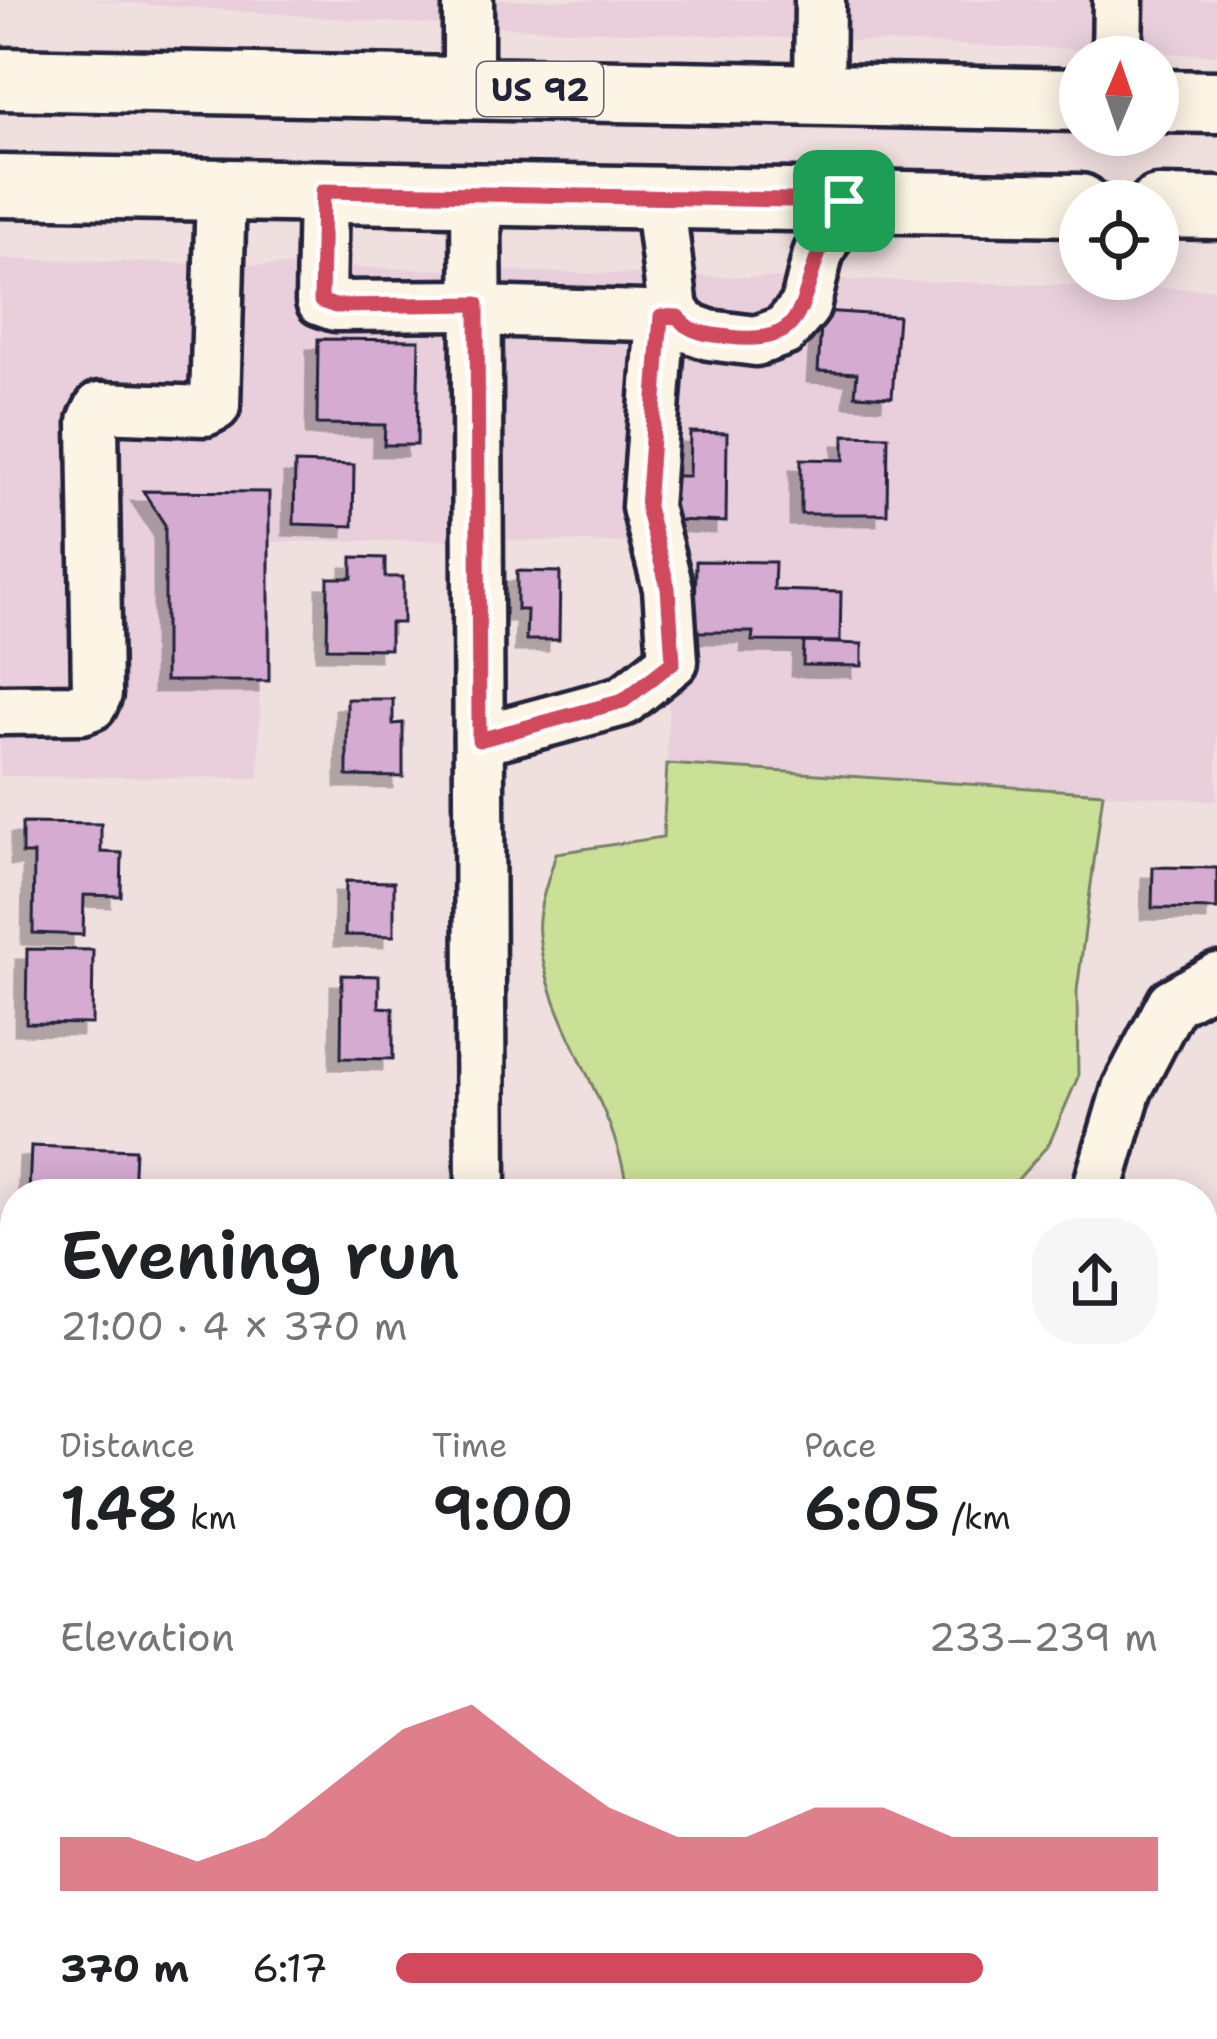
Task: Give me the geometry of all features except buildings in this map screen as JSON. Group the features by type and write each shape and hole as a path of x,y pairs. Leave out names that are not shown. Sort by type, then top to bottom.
{"main road":[{"name":"US 92","path":"0,79 1059,100"},
{"path":"1179,101 1217,102"},
{"path":"0,186 1059,206"},
{"path":"1179,207 1217,208"}],"street":[{"path":"468,0 468,88"},
{"path":"818,95 820,0"},
{"path":"1117,36 1118,0"},
{"path":"0,710 82,709 92,705 97,694 93,421 100,407 206,411 215,406 221,190"},
{"path":"323,191 321,301 335,306 669,317 709,335 756,340 784,331 805,307 818,254 844,201"},
{"path":"476,194 481,1179"},
{"path":"479,740 623,701 673,662 668,588 647,507 673,309 659,197"},
{"path":"1100,1179 1127,1089 1172,1003 1217,978"}],"shaded area":[{"path":"89,0 1217,0 1217,55 1179,54 1179,36 1059,36 1059,49 401,23"},
{"path":"0,259 458,270 460,540 261,542 259,778 0,776"},
{"path":"496,271 1059,285 1059,300 1179,300 1179,288 1217,289 1217,801 667,764 672,544 497,540"}],"green space":[{"path":"667,764 1103,793 1077,991 1078,1077 1049,1144 1018,1179 625,1179 611,1128 545,968 539,934 541,904 556,853 663,837"}],"route":[{"path":"323,191 844,201 818,254 805,307 784,331 756,340 709,335 684,326 678,317 661,316 647,507 668,588 673,662 623,701 479,740 477,304 335,306 321,301 323,191"}]}
